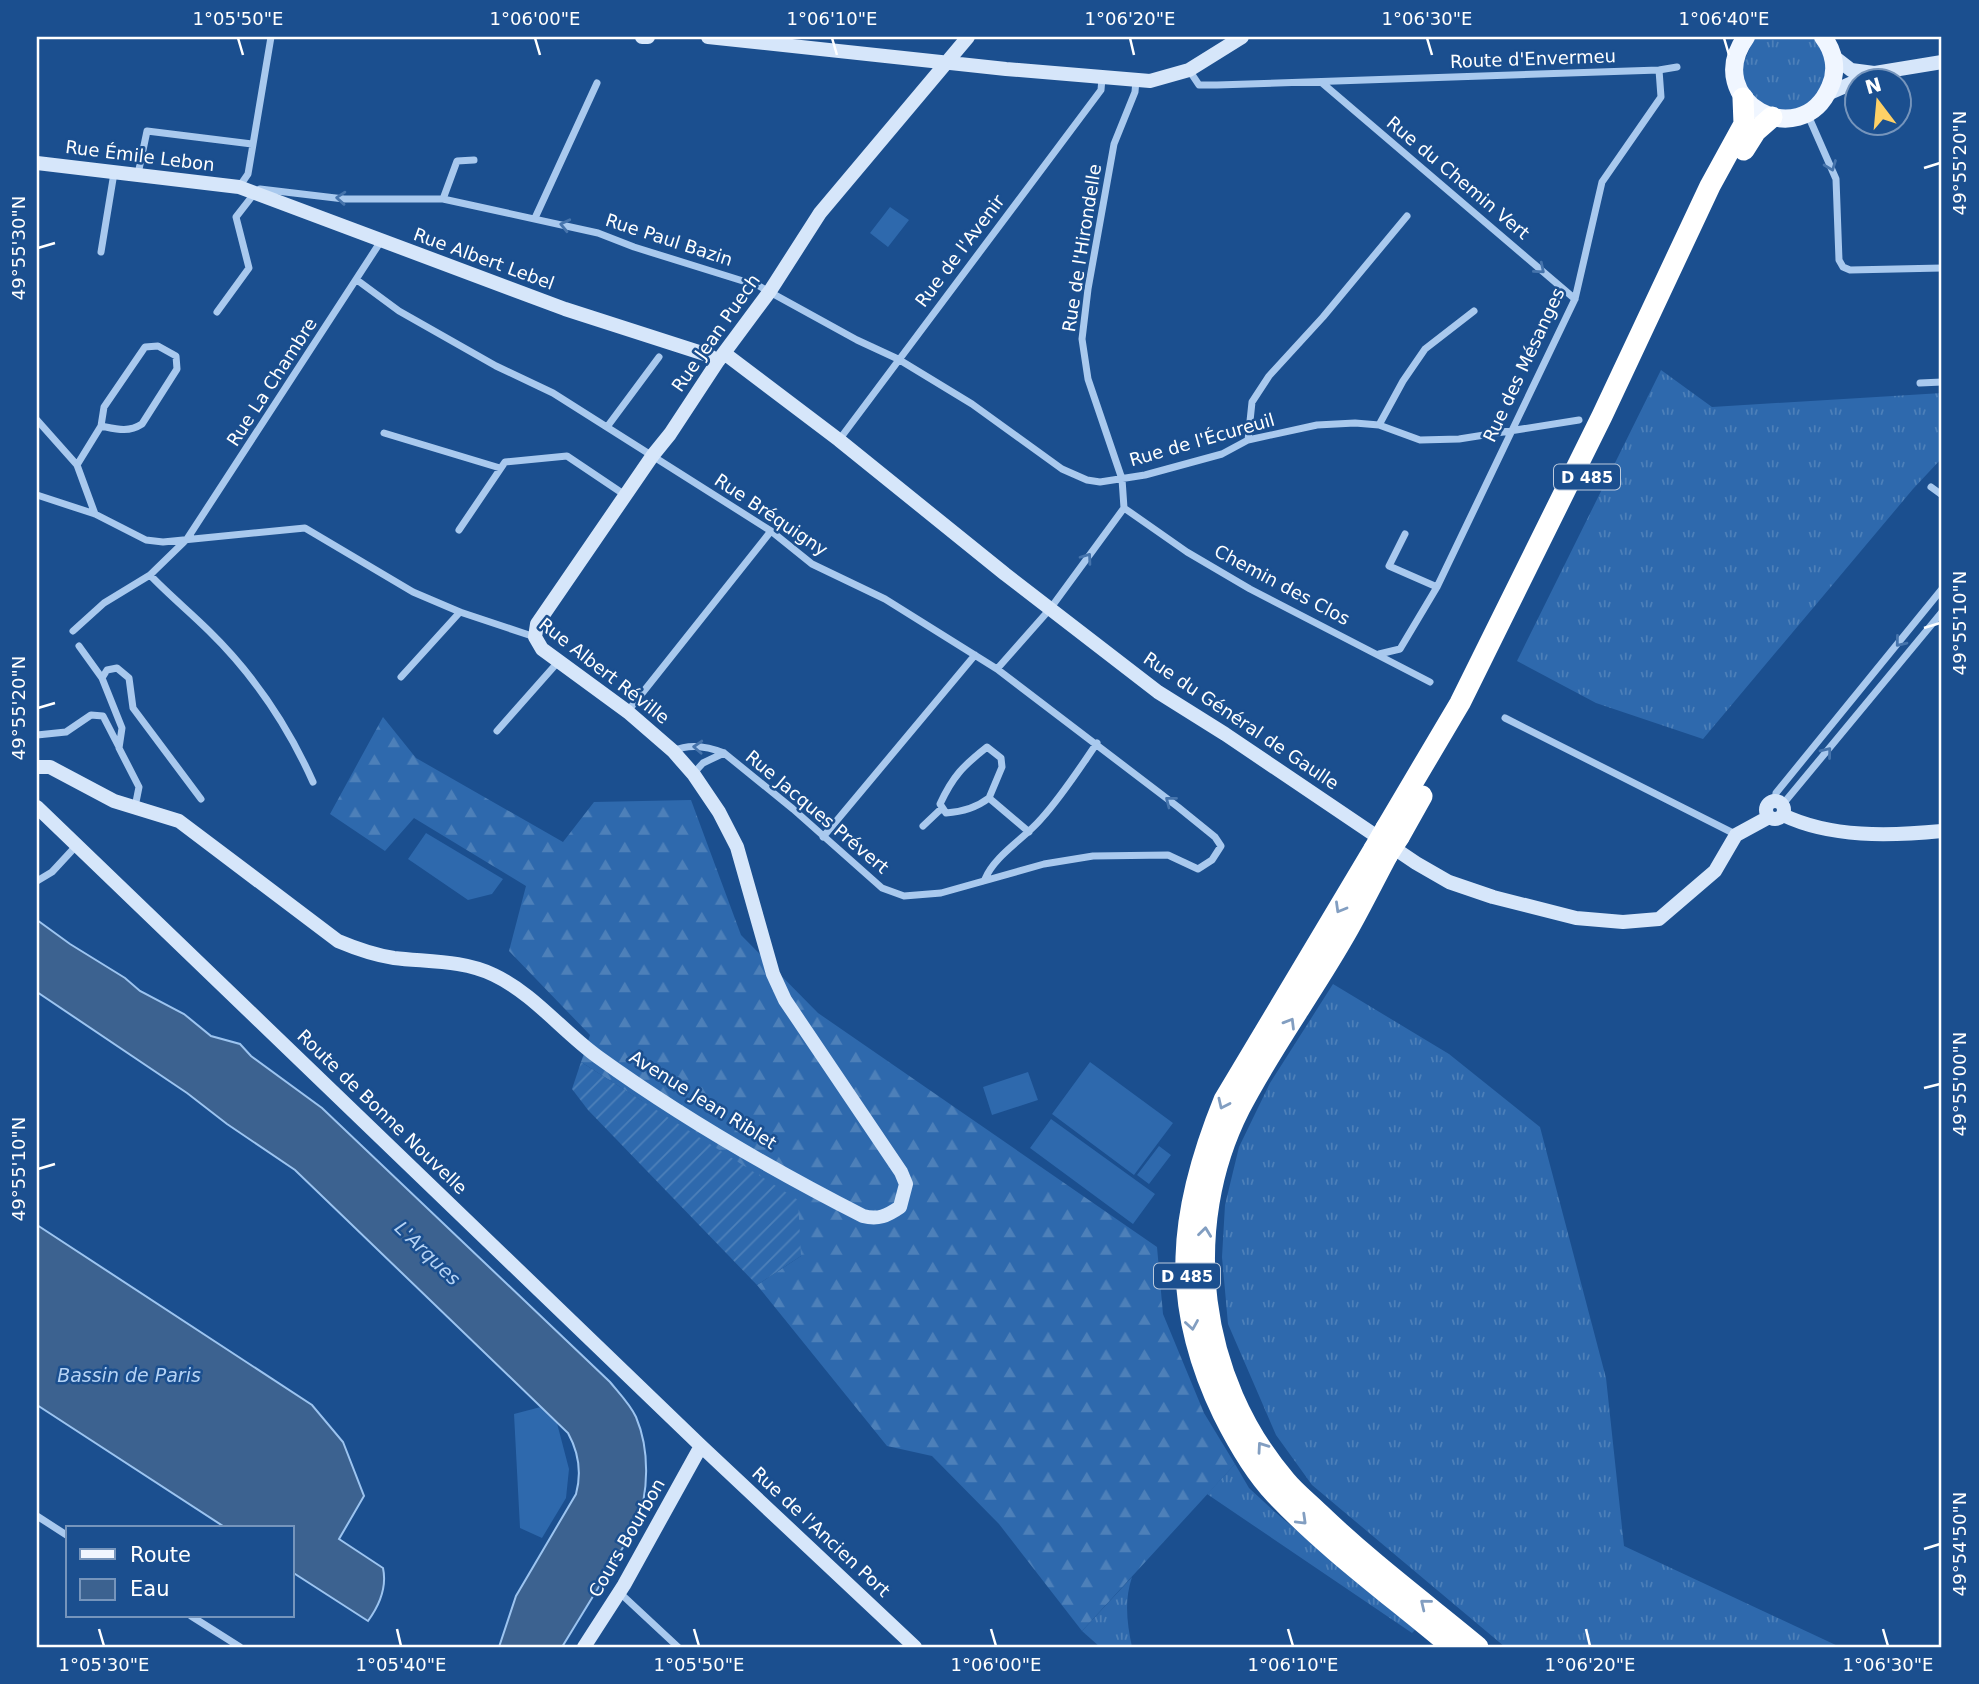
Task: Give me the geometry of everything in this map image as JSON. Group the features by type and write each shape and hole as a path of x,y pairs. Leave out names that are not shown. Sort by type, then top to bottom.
{"highway":[{"name":"D 485","path":"1393,833 1602,416 1710,186 1741,131 1746,113 1743,98"},
{"name":"D 485","path":"1452,1647 1338,1555 1273,1492 1233,1435 1211,1388 1194,1335 1187,1286 1186,1237 1193,1192 1206,1145 1224,1100 1472,708 1545,564 1730,173 1756,131 1772,117"},
{"name":"D 485","path":"1380,853 1342,940 1240,1109 1223,1149 1210,1195 1203,1240 1204,1285 1211,1331 1226,1382 1247,1426 1285,1480 1350,1543 1478,1647"}],"main road":[{"path":"1739,40 1734,62 1735,77 1743,98 1761,113 1784,119 1807,113 1827,94 1834,69 1833,56 1823,37"}],"street":[{"path":"239,187 248,174 271,37"},
{"path":"642,37 648,37"},
{"path":"708,37 1136,80 1164,78 1189,69 1242,37"},
{"name":"Rue Jean Puech","path":"535,637 537,624 721,357 770,291 820,213 968,37"},
{"path":"1833,56 1847,66"},
{"path":"1912,67 1942,62"},
{"name":"Route d'Envermeu","path":"1189,69 1199,85 1659,71 1677,67"},
{"name":"Rue des Mésanges","path":"1379,654 1400,649 1437,587 1575,299 1602,182 1661,97 1659,71"},
{"name":"Rue de l'Avenir","path":"839,440 1101,90 1102,78"},
{"name":"Rue de l'Hirondelle","path":"1124,508 1122,479 1091,390 1082,338 1114,144 1135,92 1136,80"},
{"name":"Rue du Chemin Vert","path":"1321,82 1575,299"},
{"path":"535,218 597,83"},
{"path":"1827,94 1842,87"},
{"path":"1807,113 1833,170 1839,260 1843,267 1850,270 1942,268"},
{"path":"138,175 146,131 252,144"},
{"path":"443,199 457,161 474,160"},
{"name":"Rue Émile Lebon","path":"37,163 239,187"},
{"path":"101,252 114,173"},
{"name":"Rue Paul Bazin","path":"239,187 344,199 443,199 598,233 770,291 857,340 898,359 972,404 1062,469 1087,480 1100,482 1122,479"},
{"name":"Rue Albert Lebel","path":"239,187 565,309 721,357"},
{"path":"217,312 249,268 236,217 254,194"},
{"path":"1248,440 1252,402 1269,376 1323,317 1407,216"},
{"name":"Rue La Chambre","path":"73,631 104,603 150,575 187,539 381,241"},
{"name":"Rue Bréquigny","path":"357,280 399,311 496,366 553,393 653,455 771,531 812,564 885,599 997,669 1097,743 1215,837 1221,846"},
{"path":"1379,425 1403,381 1425,349 1474,311"},
{"path":"77,465 100,426 104,407 145,347 158,346 176,356 177,369 142,424 123,430 100,426"},
{"path":"607,427 659,356"},
{"name":"Rue du Général de Gaulle","path":"721,357 839,440 1158,692 1226,734 1416,863 1449,882 1493,897 1576,918 1623,922 1659,919 1715,871 1736,835"},
{"path":"1920,383 1942,382"},
{"path":"37,420 77,465 95,514"},
{"name":"Rue de l'Écureuil","path":"1122,479 1222,454 1248,440 1317,425 1379,425 1420,440 1459,439 1579,420"},
{"path":"384,433 500,468"},
{"path":"459,530 505,462 567,456 626,495"},
{"path":"1931,487 1942,495"},
{"name":"Rue Albert Réville","path":"37,495 95,514 146,540 163,542 305,528 413,592 460,612 535,637 541,649 628,712 673,751"},
{"path":"997,669 1050,609 1124,508"},
{"name":"Chemin des Clos","path":"1124,508 1186,552 1250,589 1430,682"},
{"path":"628,712 771,531"},
{"path":"1405,534 1389,566 1437,587"},
{"path":"150,575 209,631 235,660 297,745 313,782"},
{"path":"1777,809 1776,793 1942,589"},
{"path":"401,677 460,612"},
{"path":"1505,718 1736,835 1777,809 1942,612"},
{"path":"79,646 102,678 122,728 119,748"},
{"path":"823,837 975,655"},
{"path":"497,731 558,662"},
{"path":"102,678 107,670 117,668 129,678 133,708 201,799"},
{"path":"37,736 66,732 91,715 103,716 139,787 135,807"},
{"path":"985,879 990,868 1029,832 1069,785 1097,743"},
{"name":"Rue Jacques Prévert","path":"673,751 684,746 710,747 723,753 793,809 882,888 904,895 940,893 1044,864 1093,856 1168,855 1198,869 1212,860 1221,846"},
{"path":"987,747 1001,758 1002,766 989,798 960,812 946,813 940,804 961,768 987,747"},
{"name":"Avenue Jean Riblet","path":"37,767 50,767 114,801 179,821 338,941 375,955 459,964 484,971 510,983 597,1056 736,1147 863,1216 874,1219 888,1215 900,1207 904,1195 905,1184 901,1172 785,1000 773,974 737,847 719,812 693,774 673,751"},
{"path":"693,774 703,763 723,753"},
{"path":"989,798 1029,832"},
{"name":"Route de Bonne Nouvelle","path":"37,807 701,1446"},
{"path":"923,826 942,808"},
{"path":"1777,809 1805,825 1829,830 1897,834 1942,831"},
{"path":"37,881 52,872 77,845"},
{"name":"Cours Bourbon","path":"584,1647 620,1593 701,1446"},
{"name":"Rue de l'Ancien Port","path":"701,1446 915,1647"},
{"path":"37,1516 66,1535"},
{"path":"620,1593 678,1647"},
{"path":"194,1618 240,1647"}],"green space":[{"path":"1755,37 1813,37 1825,53 1827,77 1816,98 1796,110 1772,110 1747,91 1741,68"},
{"path":"890,207 909,220 888,247 870,233"},
{"path":"1661,370 1712,407 1942,393 1942,458 1703,739 1596,703 1517,661"},
{"path":"383,717 416,758 563,842 594,802 691,800 741,935 818,1013 1157,1247 1163,1314 1204,1413 1235,1464 1082,1631 999,1524 932,1456 887,1446 757,1285 801,1256 642,1101 581,1062 590,1035 509,951 526,886 414,818 385,851 330,814"},
{"path":"426,833 503,879 492,894 468,900 408,859"},
{"path":"1333,984 1449,1054 1540,1127 1606,1378 1624,1546 1840,1647 1505,1647 1312,1485 1276,1435 1228,1324 1222,1257 1225,1205 1239,1147 1270,1083"},
{"path":"581,1062 798,1200 801,1256 757,1285 588,1110 572,1089"},
{"path":"1090,1062 1173,1123 1134,1175 1052,1114"},
{"path":"1028,1072 1038,1100 992,1115 983,1087"},
{"path":"1051,1119 1155,1194 1133,1224 1030,1148"},
{"path":"1159,1146 1171,1155 1149,1184 1137,1175"},
{"path":"552,1404 569,1469 566,1498 542,1538 520,1528 514,1414"},
{"path":"1235,1464 1249,1488 1275,1512 1415,1630 1412,1633 1207,1494"},
{"path":"1132,1577 1127,1612 1132,1647 1100,1647 1082,1631"}],"water":[{"name":"L'Arques","path":"37,920 125,978 140,991 184,1014 211,1036 240,1044 251,1056 322,1108 610,1382 628,1403 641,1430 646,1457 640,1513 636,1526 562,1647 499,1647 516,1596 576,1494 578,1463 568,1433 295,1170 37,992"},
{"name":"Bassin de Paris","path":"37,1225 312,1405 343,1442 364,1496 339,1539 383,1568 384,1582 376,1609 368,1621 294,1573 294,1526 223,1526 37,1405"}]}
